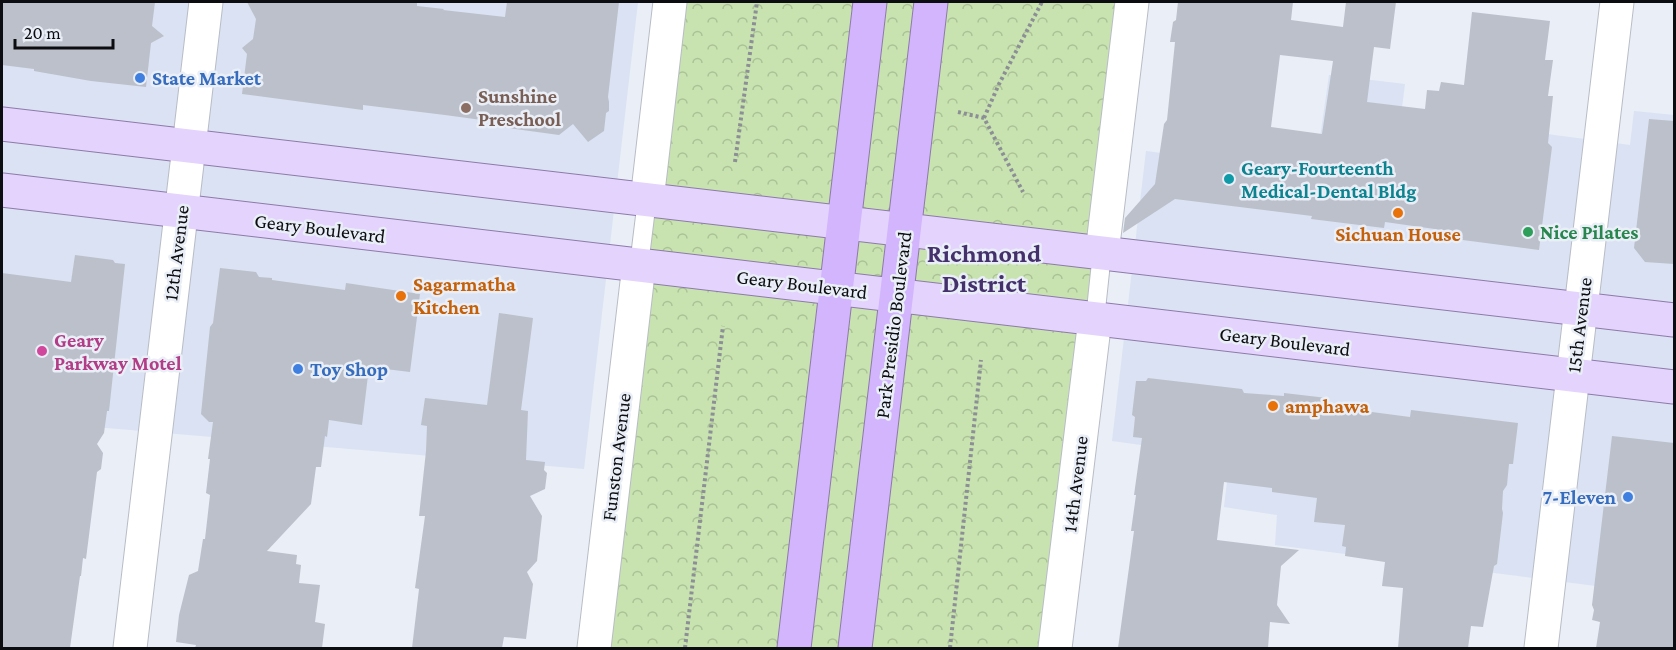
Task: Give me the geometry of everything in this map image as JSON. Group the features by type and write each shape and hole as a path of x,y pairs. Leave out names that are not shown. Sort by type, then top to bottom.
{"highway":[{"path":"794,648 870,2"},
{"name":"Park Presidio Boulevard","path":"855,648 931,2"}],"main road":[{"path":"2,124 1674,320"},
{"name":"Geary Boulevard","path":"2,190 1674,387"}],"street":[{"name":"12th Avenue","path":"130,648 206,2"},
{"path":"647,200 670,2"},
{"path":"1102,253 1132,2"},
{"name":"15th Avenue","path":"1541,648 1617,2"},
{"name":"Funston Avenue","path":"594,648 639,265"},
{"name":"14th Avenue","path":"1055,648 1095,319"}],"lane":[{"path":"639,265 647,200"},
{"path":"1095,319 1102,253"}],"path":[{"path":"735,162 757,2"},
{"path":"984,118 1042,2"},
{"path":"958,112 984,118 1023,192"},
{"path":"685,648 723,326"},
{"path":"950,648 981,360"}],"shaded area":[{"path":"2,2 638,2 584,469 2,419"},
{"path":"1329,75 1405,84 1401,115 1630,145 1634,111 1674,115 1674,596 1275,545 1277,515 1224,507 1230,457 1112,441 1146,151 1315,173"}],"green space":[{"path":"671,2 1132,2 1056,648 594,648"}],"building":[{"path":"2,2 155,2 152,26 164,36 151,43 146,87 91,81 2,65"},
{"path":"247,2 417,2 417,6 505,17 507,2 619,2 608,97 609,111 606,113 604,131 588,142 573,124 559,135 493,126 489,121 445,115 363,105 363,110 242,94 247,54 242,48 253,39 256,19"},
{"path":"1178,2 1293,2 1291,20 1343,27 1346,2 1396,2 1390,49 1374,47 1367,102 1425,109 1427,90 1439,91 1441,82 1464,85 1472,12 1550,21 1545,60 1553,60 1548,96 1553,96 1548,143 1552,147 1539,250 1455,239 1456,232 1385,222 1384,228 1311,219 1312,216 1175,199 1123,233 1125,218 1155,184 1164,124 1167,120 1175,42 1170,42 1173,22 1176,20","holes":["1280,55 1333,61 1322,134 1271,127"]},
{"path":"1649,119 1674,121 1674,264 1645,262 1634,248"},
{"path":"75,255 113,260 115,263 125,264 109,411 107,411 104,433 97,444 103,453 101,469 97,472 86,559 83,558 70,648 2,648 2,273 71,282"},
{"path":"220,268 256,272 259,277 272,278 272,280 345,290 346,283 420,294 410,372 369,367 362,425 329,420 321,467 316,467 311,504 267,551 297,555 296,564 301,565 299,583 320,585 315,622 325,624 322,648 195,648 196,645 176,642 179,615 189,575 198,571 203,539 205,539 210,495 206,493 210,459 208,459 213,422 209,422 201,414 210,327 213,323"},
{"path":"499,313 533,318 521,410 528,411 526,460 545,462 544,470 547,473 545,489 530,496 542,516 537,561 527,572 533,584 526,639 504,637 502,648 412,648 419,589 415,588 425,516 419,516 426,451 427,426 421,425 425,398 487,405"},
{"path":"1148,378 1242,389 1244,393 1284,396 1284,393 1327,398 1326,406 1410,417 1411,410 1518,423 1513,464 1509,464 1507,485 1503,491 1503,513 1497,564 1494,566 1483,627 1471,626 1468,648 1398,648 1403,588 1382,586 1385,562 1345,556 1346,547 1342,546 1345,525 1314,522 1317,498 1272,492 1272,488 1224,482 1217,540 1299,550 1281,566 1277,605 1290,624 1270,622 1268,648 1118,648 1134,531 1131,531 1136,495 1134,495 1142,438 1133,437 1135,417 1132,415 1136,381 1146,381"},
{"path":"1612,436 1674,443 1674,648 1596,648 1600,622 1592,620 1594,610 1592,605"}],"place":[{"name":"State Market","path":"140,78"},
{"name":"Sunshine Preschool","path":"466,108"},
{"name":"Geary-Fourteenth Medical-Dental Bldg","path":"1229,179"},
{"name":"Sichuan House","path":"1398,213"},
{"name":"Nice Pilates","path":"1528,232"},
{"name":"Sagarmatha Kitchen","path":"401,296"},
{"name":"Geary Parkway Motel","path":"42,351"},
{"name":"Toy Shop","path":"298,369"},
{"name":"amphawa","path":"1273,406"},
{"name":"7-Eleven","path":"1628,497"}],"district":[{"name":"Richmond District","path":"984,268"}]}
